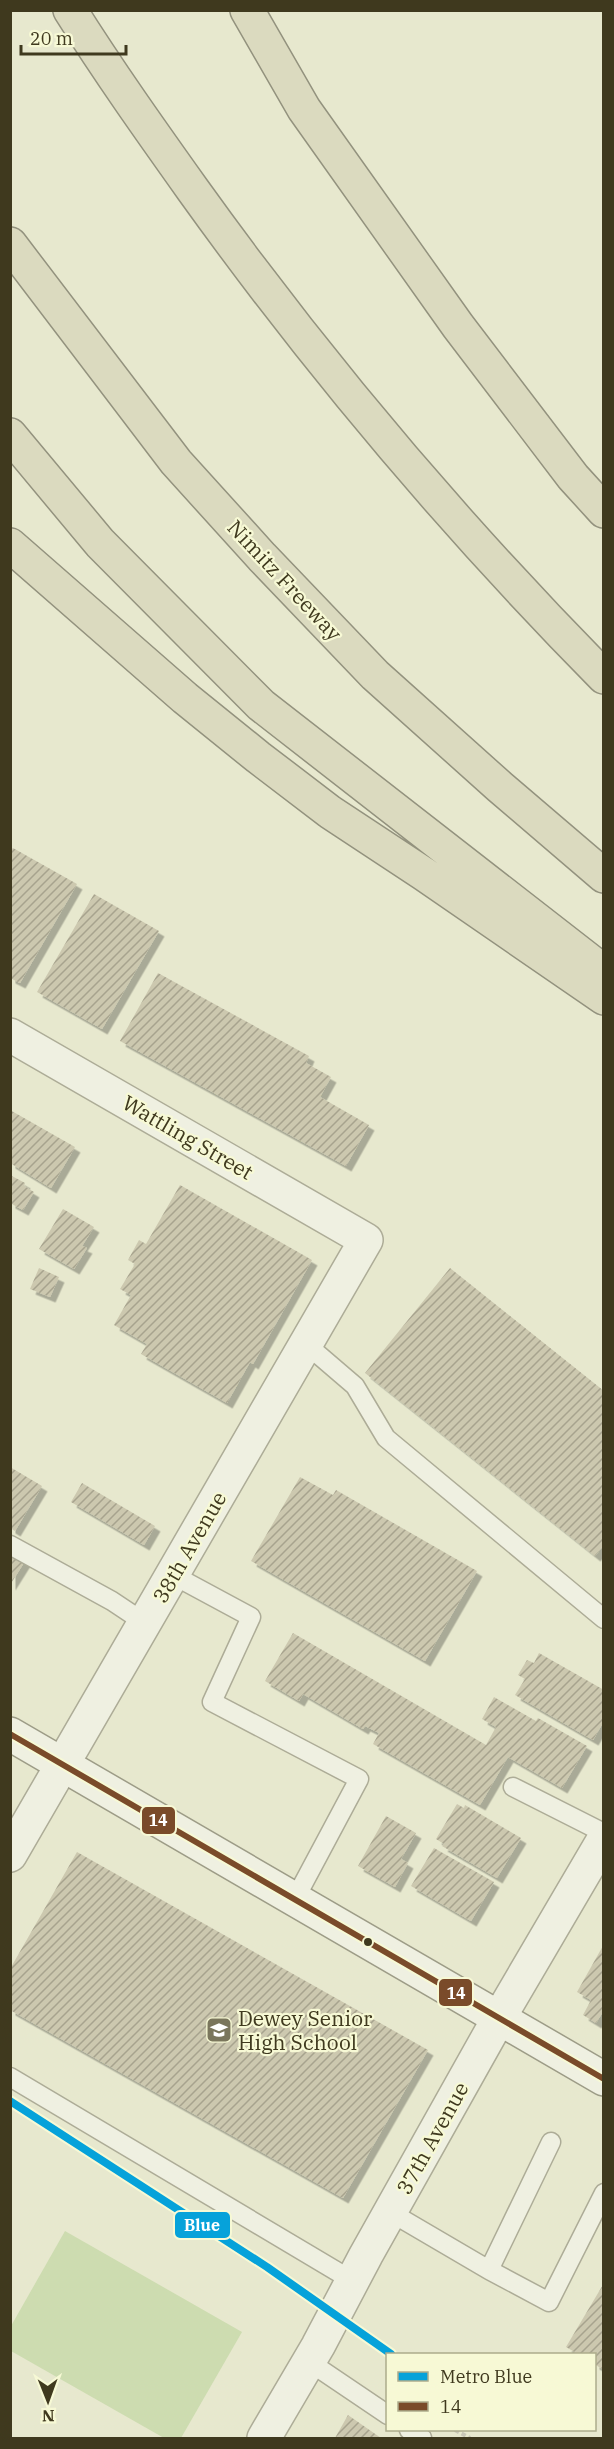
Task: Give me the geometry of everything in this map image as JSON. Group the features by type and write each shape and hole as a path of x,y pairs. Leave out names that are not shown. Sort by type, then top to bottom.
{"highway":[{"path":"70,10 107,70 252,272 441,505 535,608 603,677"},
{"path":"247,10 304,109 451,317 573,477 603,511"},
{"name":"Nimitz Freeway","path":"10,244 176,462 262,557 375,675 603,876"},
{"path":"10,435 100,543 261,705 603,972"},
{"path":"10,545 185,698 258,757 330,812 603,998"}],"street":[{"name":"Wattling Street","path":"10,1035 366,1240"},
{"name":"38th Avenue","path":"10,1855 366,1240"},
{"path":"10,1734 603,2079"},
{"name":"37th Avenue","path":"264,2439 499,2018 603,1839"}],"lane":[{"path":"306,1344 355,1386 386,1438 603,1619"},
{"path":"10,1545 112,1601 145,1623"},
{"path":"173,1575 251,1617 212,1702 359,1779 295,1899"},
{"path":"513,1787 603,1833"},
{"path":"10,2077 353,2282"},
{"path":"489,2270 551,2142"},
{"path":"390,2212 489,2270 549,2301 603,2193"},
{"path":"308,2361 386,2414"}],"path":[{"path":"457,2431 470,2439"}],"green space":[{"path":"65,2231 242,2332 181,2438 164,2438 11,2351 11,2326"}],"building":[{"path":"13,848 77,884 20,983 10,978 10,851"},
{"path":"94,894 159,931 102,1029 37,992"},
{"path":"158,973 309,1056 306,1063 331,1077 320,1097 369,1125 346,1166 120,1041"},
{"path":"10,1110 75,1147 51,1188 10,1163"},
{"path":"10,1175 25,1183 24,1186 34,1192 23,1210 10,1203"},
{"path":"180,1185 312,1260 253,1364 250,1362 227,1403 141,1354 147,1344 114,1325 131,1295 120,1289 135,1264 128,1260 139,1240 146,1244"},
{"path":"63,1209 94,1227 82,1246 87,1248 74,1269 39,1249"},
{"path":"39,1268 59,1277 50,1297 30,1289"},
{"path":"450,1268 604,1391 604,1545 595,1556 365,1373"},
{"path":"10,1467 42,1486 15,1531 10,1528"},
{"path":"300,1477 333,1495 336,1490 477,1571 425,1661 251,1561"},
{"path":"82,1483 155,1526 144,1545 71,1502"},
{"path":"10,1552 25,1561 10,1585"},
{"path":"293,1633 486,1745 496,1727 482,1719 494,1697 536,1721 538,1718 587,1746 562,1788 508,1757 480,1805 373,1744 379,1733 365,1726 363,1729 303,1694 299,1701 265,1681"},
{"path":"539,1653 604,1690 604,1721 593,1740 515,1695 525,1679 518,1675 527,1660 534,1663"},
{"path":"457,1804 464,1808 465,1805 521,1838 497,1878 442,1846 444,1844 436,1839"},
{"path":"386,1816 416,1833 401,1859 408,1863 395,1887 358,1866"},
{"path":"434,1848 494,1882 471,1921 411,1886"},
{"name":"Dewey Senior High School","path":"77,1852 428,2050 343,2198 10,2010 10,1969"},
{"path":"604,1944 604,2010 596,2023 583,2015 591,2000 577,1992"},
{"path":"604,2283 604,2370 596,2365 596,2353 576,2353 566,2347"},
{"path":"348,2415 381,2438 335,2438"}],"metro line":[{"name":"Blue","path":"10,2101 267,2267 390,2353"}],"transit line":[{"name":"14","path":"10,1734 604,2079"}],"place":[{"name":"Dewey Senior High School","path":"219,2030"}]}
